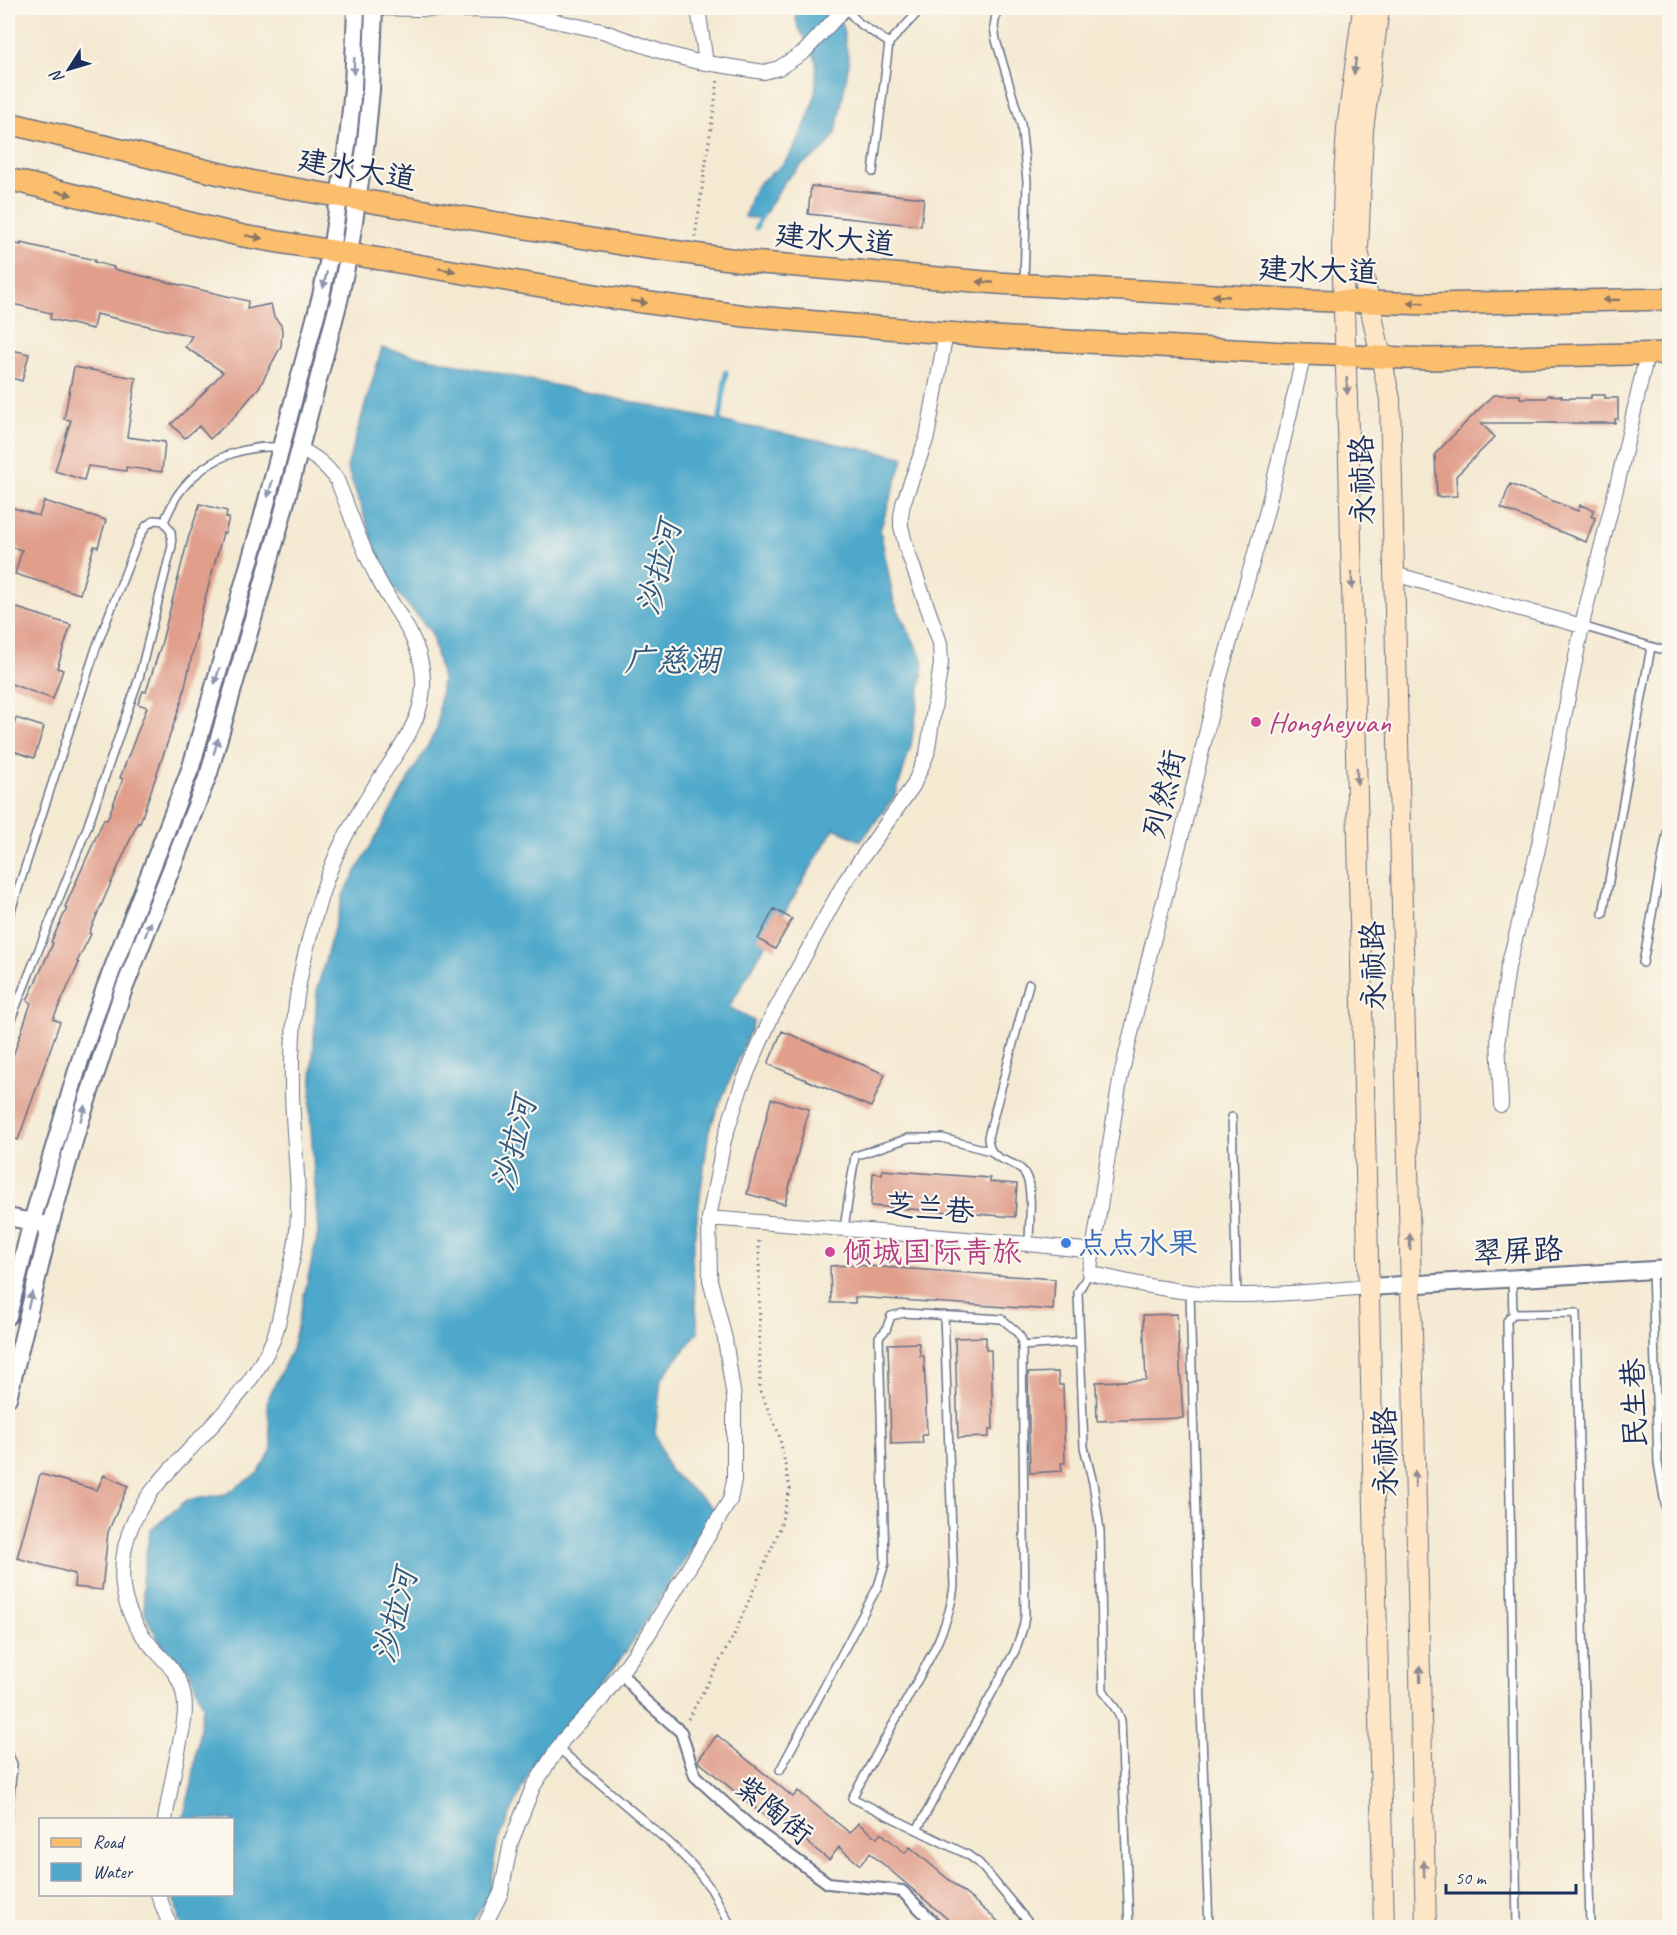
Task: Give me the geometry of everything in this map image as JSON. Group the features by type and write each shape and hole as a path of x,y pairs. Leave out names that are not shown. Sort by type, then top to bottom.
{"main road":[{"name":"永祯路","path":"1363,8 1347,128 1342,250 1384,1928"},
{"name":"永祯路","path":"1378,8 1363,130 1358,250 1390,399 1426,1928"},
{"name":"建水大道","path":"8,123 254,182 621,244 751,262 1023,284 1369,302 1429,304 1670,298"},
{"path":"8,180 243,236 613,298 745,316 1155,347 1346,356 1429,358 1670,353"}],"street":[{"path":"349,198 356,8"},
{"path":"8,1398 50,1226 77,1131 122,994 209,773 339,301 340,252 371,90 374,8 507,11 602,31 668,54 713,65 764,72 779,68 804,52 845,8"},
{"path":"699,8 713,65"},
{"path":"8,1316 32,1222 98,1007 191,767 321,297 340,252"},
{"path":"483,1928 501,1893 511,1842 525,1805 543,1771 558,1748 601,1700 648,1635 729,1500 734,1480 734,1398 724,1339 710,1280 709,1218 724,1140 741,1088 771,1018 844,883 913,786 927,754 941,663 940,643 906,547 901,516 903,504 927,437 946,333"},
{"name":"列然街","path":"1093,1251 1127,1047 1220,680 1266,514 1304,354"},
{"path":"1501,1104 1498,1038 1508,967 1538,849 1582,626 1647,354"},
{"path":"165,1818 184,1723 184,1697 177,1675 145,1638 124,1600 122,1584 124,1551 146,1498 221,1415 260,1365 273,1339 296,1240 297,1191 292,1056 299,988 306,952 326,877 357,816 403,742 418,711 423,692 419,658 414,640 400,612 374,572 337,480 319,458 300,449"},
{"path":"1394,574 1582,626"},
{"path":"8,1217 50,1226"},
{"name":"芝兰巷","path":"709,1218 1093,1251"},
{"path":"1093,1251 1089,1273 1151,1287 1237,1295 1369,1287"},
{"name":"翠屏路","path":"1369,1287 1670,1269"},
{"path":"621,1672 642,1698 681,1731"},
{"name":"紫陶街","path":"681,1731 695,1776 750,1826 828,1883 903,1891 939,1928"},
{"path":"159,1896 171,1928"}],"lane":[{"path":"548,8 555,21"},
{"path":"845,8 859,23 889,43"},
{"path":"873,172 889,43 922,8"},
{"path":"997,8 994,27 996,40 1021,124 1027,181 1023,284"},
{"path":"164,521 179,493 207,465 228,454 250,447 281,447"},
{"path":"8,920 96,648 138,540 146,526 154,520 164,521"},
{"path":"8,1027 87,828 139,678 172,546 171,532 164,521"},
{"path":"1582,626 1670,652"},
{"path":"1604,914 1651,647"},
{"path":"1643,963 1670,817"},
{"path":"1029,984 988,1137 990,1150 998,1159 1018,1166 1026,1176 1029,1187 1029,1244"},
{"path":"1232,1117 1237,1295"},
{"path":"844,1228 855,1156 909,1138 942,1138 990,1150"},
{"name":"民生巷","path":"1652,1270 1658,1463 1670,1533"},
{"path":"1089,1273 1077,1292 1084,1447 1093,1484 1100,1530 1103,1690 1121,1720 1129,1928"},
{"path":"1512,1279 1513,1314 1507,1321 1517,1928"},
{"path":"1190,1292 1209,1928"},
{"path":"780,1770 873,1595 883,1569 886,1551 879,1337 886,1330 891,1316 904,1313 1002,1319 1016,1331 1021,1338 1022,1346 1025,1604 1023,1628 1016,1651 917,1830"},
{"path":"1513,1314 1576,1313 1590,1928"},
{"path":"944,1315 954,1587 952,1602 935,1648 852,1798 968,1855 979,1863 1033,1928"},
{"path":"1022,1346 1080,1342"},
{"path":"558,1748 671,1844 693,1866 711,1889 732,1928"},
{"path":"8,1753 13,1764 8,1816"},
{"path":"1670,1848 1670,1863"}],"path":[{"path":"693,254 713,65"},
{"path":"681,1731 734,1635 779,1531 790,1489 778,1434 759,1391 759,1222"}],"water":[{"path":"795,8 839,8 849,62 836,133 823,151 801,165 784,182 762,219 745,217 754,190 781,166 797,143 815,95 817,71 815,58 799,29"},
{"name":"广慈湖","path":"382,348 720,421 904,457 880,530 894,602 924,662 911,745 896,794 861,841 834,828 729,1007 754,1021 709,1130 692,1257 698,1332 661,1379 655,1433 669,1470 716,1511 629,1647 579,1715 534,1761 497,1844 488,1897 470,1927 182,1927 174,1896 234,1896 234,1818 183,1818 192,1784 203,1706 190,1672 160,1642 145,1615 142,1579 150,1531 187,1500 226,1494 259,1472 272,1449 267,1401 292,1349 318,1233 310,1112 317,989 344,893 437,729 442,679 431,632 387,580 347,467"}],"building":[{"path":"811,186 924,198 921,226 808,214"},
{"path":"8,242 95,260 94,262 114,267 113,269 248,301 247,309 271,304 274,317 281,325 281,346 260,386 235,416 210,439 199,426 185,438 171,424 223,372 185,347 192,336 96,314 93,329 50,319 51,313 8,303"},
{"path":"8,349 29,354 22,381 8,377"},
{"path":"74,367 136,378 127,437 165,442 162,472 126,467 126,471 88,466 84,480 55,471 71,420 64,419"},
{"path":"1493,395 1520,395 1520,398 1547,398 1548,395 1562,396 1562,398 1591,398 1591,395 1605,395 1605,398 1618,398 1618,419 1615,419 1615,423 1481,423 1495,437 1456,476 1457,496 1437,497 1435,454"},
{"path":"1510,484 1578,511 1580,505 1594,510 1591,516 1595,518 1586,542 1501,508"},
{"path":"44,501 106,520 98,547 94,546 80,594 15,574 22,550 8,546 8,506 39,516"},
{"path":"200,504 227,511 226,518 229,518 203,606 182,700 140,823 138,822 53,1019 60,1022 18,1140 8,1136 8,1071 31,1003 27,1001 53,943 51,942 67,908 65,907 104,819 107,820 123,779 120,778 147,707 138,704 143,691 146,692 161,645 188,539"},
{"path":"8,605 71,625 57,668 63,670 53,699 8,683"},
{"path":"16,718 44,727 34,758 8,749"},
{"path":"774,909 792,919 775,949 758,939"},
{"path":"782,1031 885,1074 871,1107 768,1064"},
{"path":"771,1099 809,1109 785,1204 747,1194"},
{"path":"882,1170 990,1178 990,1182 1017,1184 1015,1217 871,1206 873,1173 882,1174"},
{"path":"854,1265 1055,1279 1053,1310 855,1297 855,1303 831,1303 830,1266"},
{"path":"1177,1314 1183,1418 1097,1421 1096,1382 1146,1380 1143,1315"},
{"path":"986,1337 986,1350 991,1350 993,1429 989,1429 989,1437 958,1438 955,1338"},
{"path":"919,1343 920,1356 924,1356 927,1435 922,1435 923,1443 891,1444 888,1344"},
{"path":"1058,1372 1059,1385 1063,1385 1065,1463 1061,1463 1062,1471 1030,1473 1028,1373"},
{"path":"40,1474 97,1490 104,1475 128,1486 108,1532 102,1590 74,1587 75,1574 17,1558"},
{"path":"717,1735 793,1797 798,1791 850,1833 858,1823 877,1838 881,1833 905,1853 910,1847 1006,1928 958,1928 870,1853 860,1865 839,1847 829,1860 776,1817 772,1822 699,1762 698,1760"}],"waterway":[{"name":"沙拉河","path":"756,228 762,213"},
{"name":"沙拉河","path":"719,428 726,372"}],"place":[{"name":"Hongheyuan","path":"1256,722"},
{"name":"点点水果","path":"1066,1243"},
{"name":"倾城国际青旅","path":"830,1252"}]}
